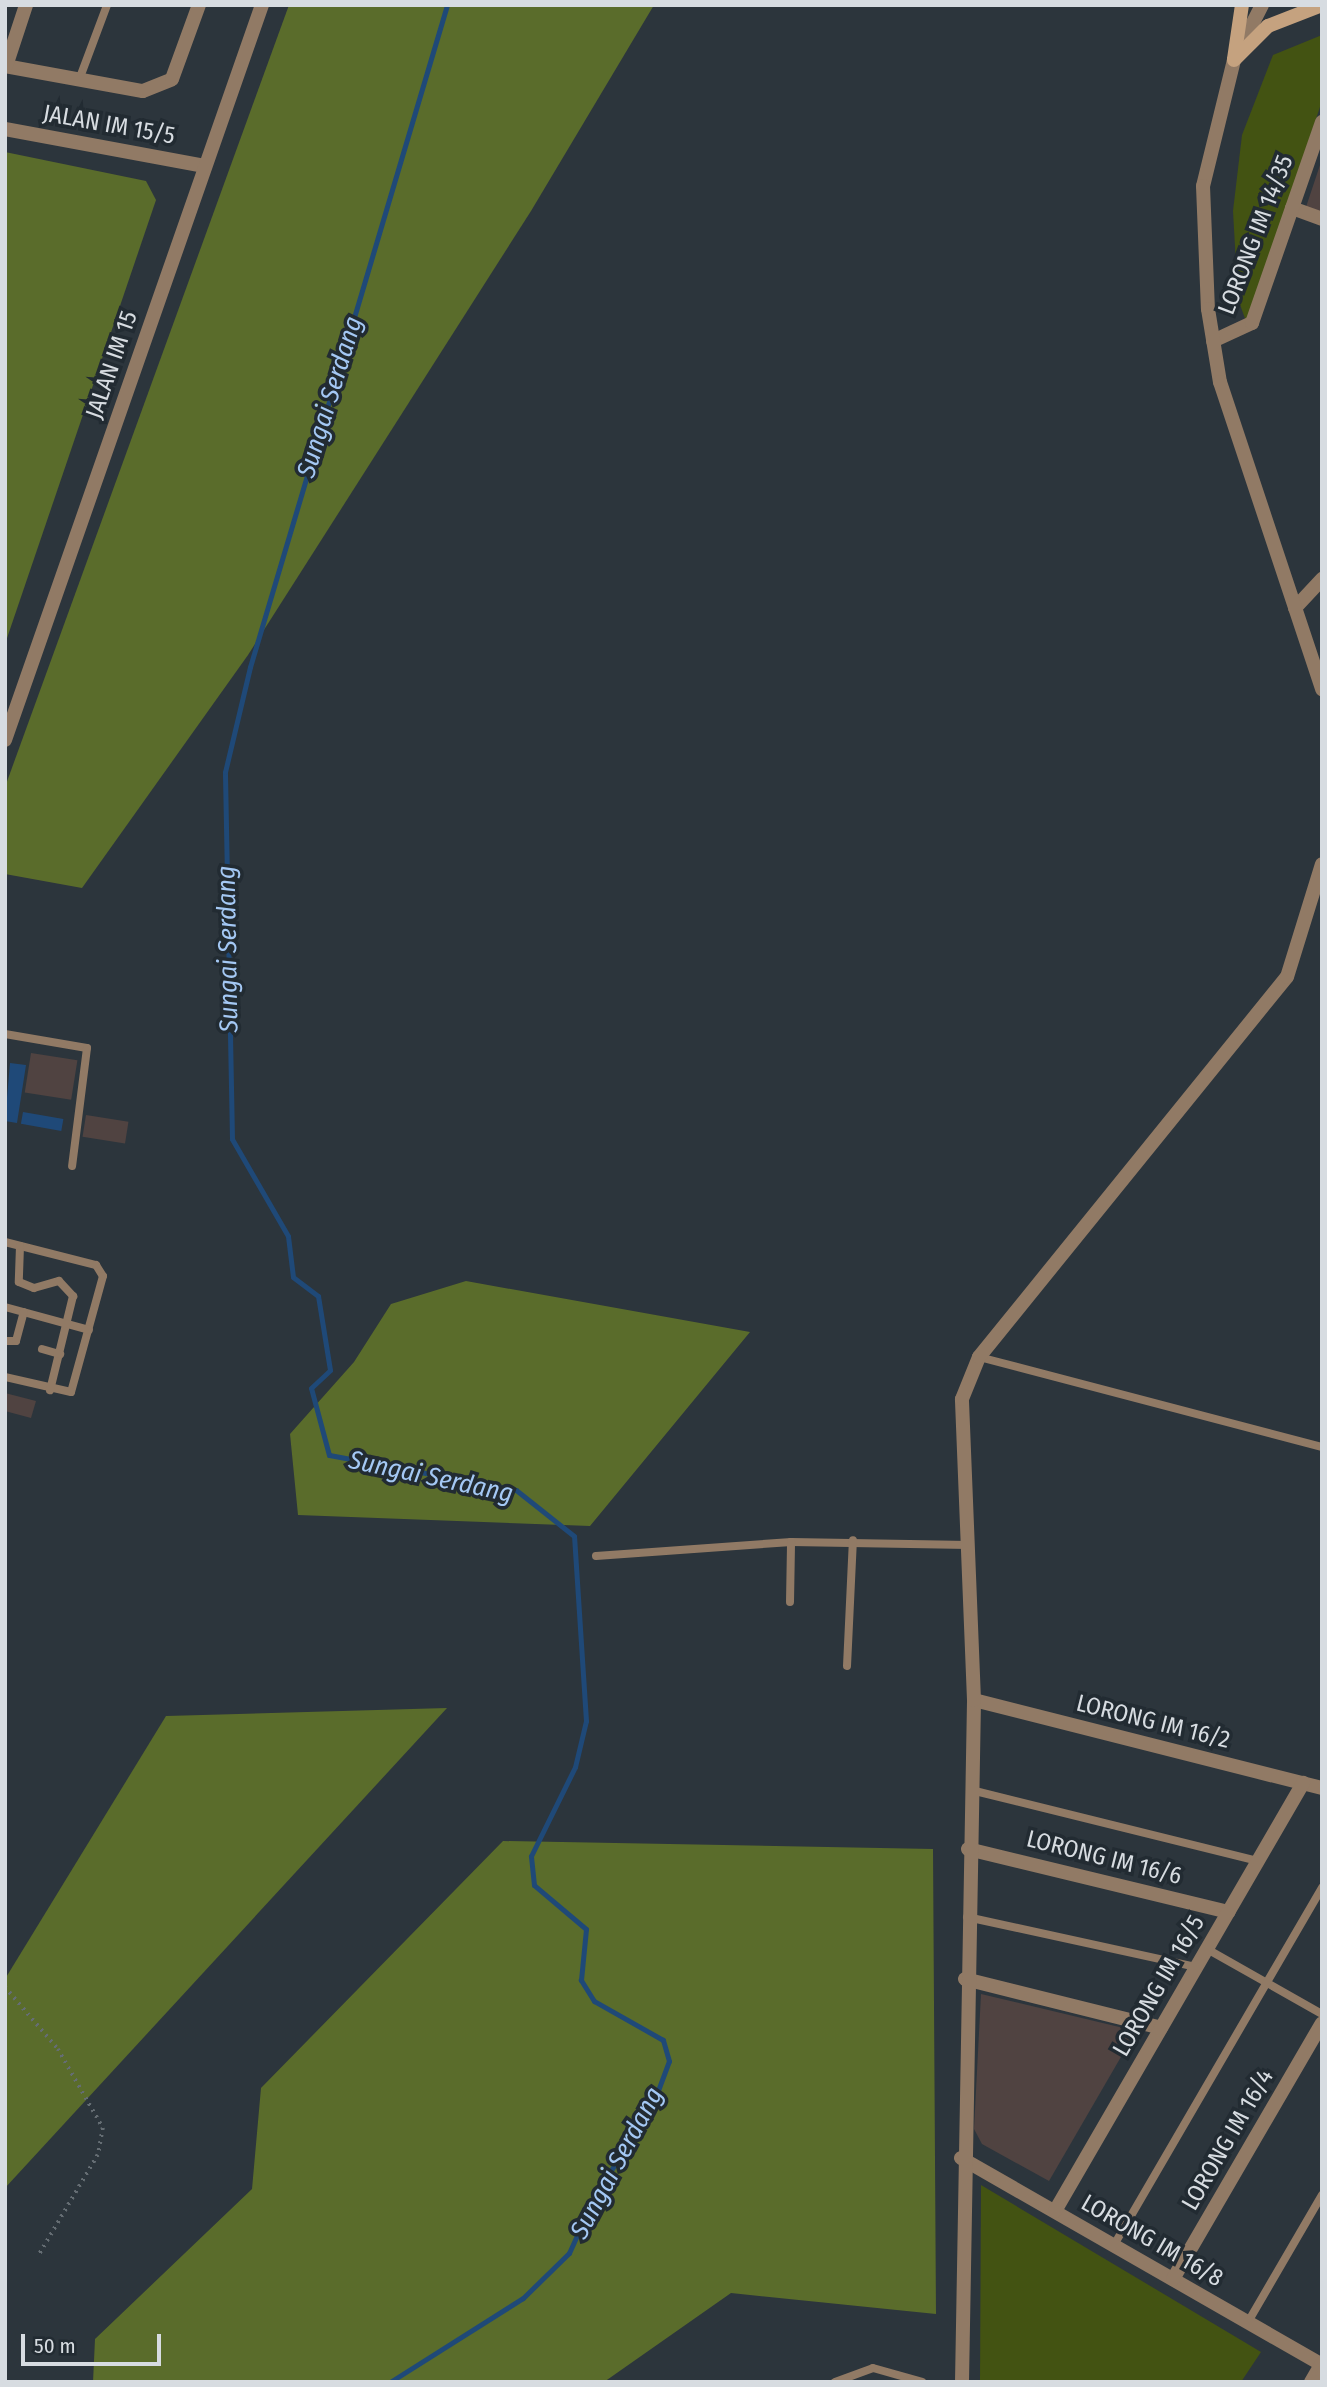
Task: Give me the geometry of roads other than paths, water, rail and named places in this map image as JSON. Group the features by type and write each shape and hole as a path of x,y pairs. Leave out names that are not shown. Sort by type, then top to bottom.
{"main road":[{"path":"1234,61 1242,5"},
{"path":"1234,61 1268,26 1322,5"}],"street":[{"path":"26,5 7,60 79,80 143,91 172,79 199,5"},
{"name":"JALAN IM 15","path":"5,740 262,5"},
{"path":"1262,5 1234,61 1203,187 1213,341 1220,382 1322,690"},
{"name":"LORONG IM 14/35","path":"1213,341 1252,323 1292,208 1317,153 1322,122"},
{"name":"JALAN IM 15/5","path":"5,129 205,166"},
{"path":"1292,208 1322,219"},
{"path":"1295,608 1322,579"},
{"path":"962,2382 961,2158 974,1700 962,1399 979,1357 1267,1006 1299,947 1322,864"},
{"name":"LORONG IM 16/2","path":"974,1700 1322,1788"},
{"name":"LORONG IM 16/5","path":"1055,2211 1303,1783"},
{"name":"LORONG IM 16/6","path":"968,1849 1228,1912"},
{"path":"965,1979 1161,2028"},
{"name":"LORONG IM 16/4","path":"1173,2279 1322,2024"},
{"name":"LORONG IM 16/8","path":"961,2158 1321,2364"},
{"path":"1311,2382 1321,2364"}],"lane":[{"path":"79,80 107,5"},
{"path":"5,1034 87,1048 72,1166"},
{"path":"5,1242 102,1269 74,1389 50,1390 5,1377"},
{"path":"20,1245 15,1272 19,1282 34,1287 59,1281 72,1290 68,1324 50,1390"},
{"path":"5,1307 89,1330"},
{"path":"5,1341 16,1341 24,1312"},
{"path":"43,1349 60,1354"},
{"path":"979,1357 1322,1447"},
{"path":"596,1556 853,1540 969,1545"},
{"path":"847,1666 853,1540"},
{"path":"790,1602 791,1542"},
{"path":"971,1790 1258,1861"},
{"path":"1114,2245 1322,1887"},
{"path":"967,1917 1196,1967"},
{"path":"1207,1948 1322,2014"},
{"path":"1248,2322 1322,2194"},
{"path":"835,2382 873,2368 922,2382"}],"water":[{"path":"10,1063 26,1065 17,1123 5,1121"},
{"path":"23,1112 63,1119 61,1131 21,1124"}],"waterway":[{"name":"Sungai Serdang","path":"390,2382 523,2298 569,2253 597,2191 650,2112 669,2061 663,2040 594,2001 581,1980 586,1929 534,1885 531,1856 575,1767 586,1721 574,1536 516,1490 329,1455 311,1388 330,1370 318,1296 293,1277 288,1236 232,1139 225,772 250,667 447,5"}]}
